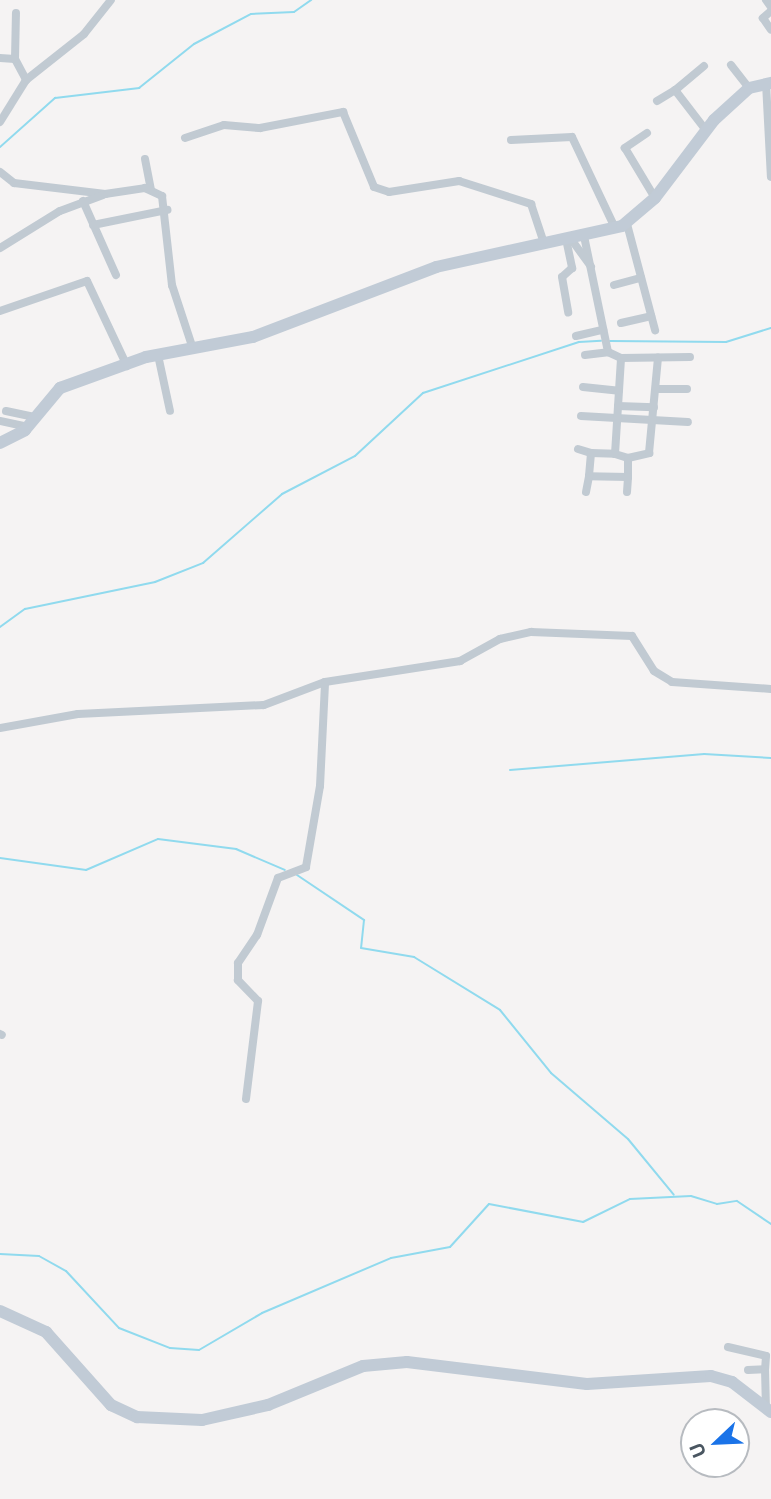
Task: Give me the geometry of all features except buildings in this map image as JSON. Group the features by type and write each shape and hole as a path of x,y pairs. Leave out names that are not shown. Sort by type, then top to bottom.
{"street":[{"path":"0,122 26,80 84,34 111,0"},
{"path":"766,0 771,9 763,18 771,30"},
{"path":"16,13 15,59 26,80"},
{"path":"0,58 15,59"},
{"path":"731,65 749,89"},
{"path":"657,101 704,66"},
{"path":"0,443 31,422 60,388 158,355 257,335 436,267 621,226 655,198 705,129 749,89 768,83 771,177"},
{"path":"675,90 705,129"},
{"path":"186,138 224,125 261,128 343,112 374,187 388,192 460,181 531,204 544,243"},
{"path":"647,133 625,148 655,198"},
{"path":"511,140 572,137 621,226 641,278 655,330"},
{"path":"145,159 151,189 167,210 172,285 193,349"},
{"path":"0,173 14,183 105,194"},
{"path":"0,248 83,201 105,194 151,189"},
{"path":"83,201 116,275"},
{"path":"93,225 167,210"},
{"path":"584,236 608,352"},
{"path":"568,239 592,269"},
{"path":"568,239 572,268 562,277 568,312"},
{"path":"614,285 641,278"},
{"path":"0,311 82,280 94,293 127,366"},
{"path":"621,323 651,316"},
{"path":"576,336 603,330"},
{"path":"585,355 608,352 621,358 690,357"},
{"path":"158,355 170,411"},
{"path":"579,449 628,458 648,455 658,357"},
{"path":"615,454 621,358"},
{"path":"583,387 619,391"},
{"path":"656,389 687,389"},
{"path":"618,406 654,407"},
{"path":"6,411 31,422"},
{"path":"581,416 652,424 688,422"},
{"path":"0,421 31,422"},
{"path":"586,492 591,453"},
{"path":"627,492 628,458"},
{"path":"589,476 628,477"},
{"path":"0,728 78,714 264,705 325,682 460,662 500,639 531,632 632,636 654,671 672,682 771,689"},
{"path":"246,1099 258,1000 240,985 238,963 278,878 306,867 318,799 325,682"},
{"path":"0,1311 46,1332 119,1412 149,1418 195,1421 259,1408 355,1369 407,1362 586,1384 711,1376 732,1382 768,1411"},
{"path":"729,1347 766,1356 768,1411"},
{"path":"748,1370 765,1369"}],"waterway":[{"path":"0,147 55,98 139,88 194,44 251,14 294,12 311,0"},
{"path":"610,341 726,342 771,328"},
{"path":"0,627 25,609 155,582 203,563 282,494 355,456 423,393 579,342 601,341"},
{"path":"510,770 704,754 771,758"},
{"path":"0,858 86,870 158,839 236,849 285,870"},
{"path":"297,875 364,920 361,948 414,957 500,1010 551,1073 628,1139 674,1195"},
{"path":"0,1254 39,1256 66,1271 119,1328 170,1348 199,1350 262,1313 391,1258 450,1247 489,1204 583,1222 630,1199 691,1196 717,1204 737,1201 771,1224"}]}
